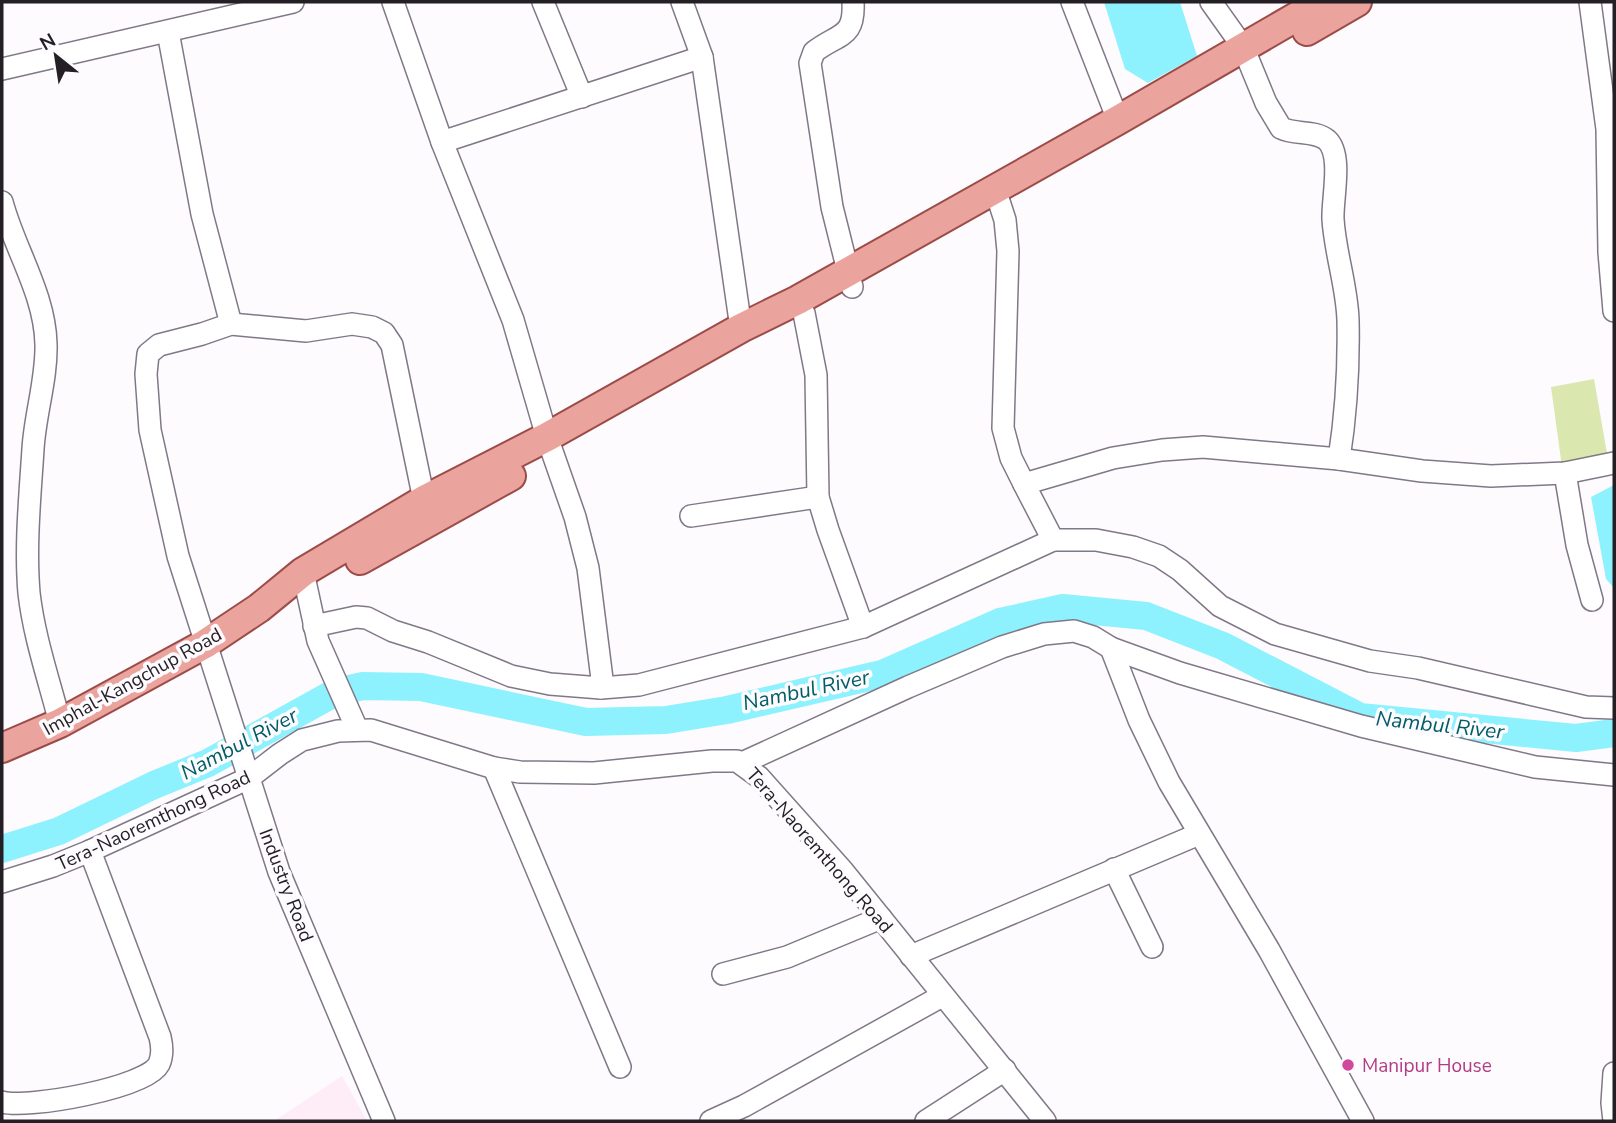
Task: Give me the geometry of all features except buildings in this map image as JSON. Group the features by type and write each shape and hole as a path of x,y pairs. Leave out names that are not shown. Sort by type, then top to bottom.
{"main road":[{"path":"305,580 424,500 550,445 741,328 850,279 1247,54 1322,2"},
{"path":"997,197 1118,120 1357,2"},
{"path":"305,580 550,445 804,313 850,279"},
{"name":"Imphal-Kangchup Road","path":"2,748 60,723 205,643 305,580"}],"street":[{"path":"2,69 293,2"},
{"path":"393,2 442,142 513,320 550,445 575,517 588,568 603,679 601,688"},
{"path":"543,2 582,97"},
{"path":"682,2 702,57 741,328"},
{"path":"850,279 832,207 810,63 814,52 850,29 853,2"},
{"path":"1072,2 1118,120"},
{"path":"1211,2 1247,54 1266,103 1281,128 1319,136 1327,140 1333,149 1336,174 1333,217 1348,318 1339,459"},
{"path":"1590,2 1607,129 1609,252 1614,311"},
{"path":"168,32 202,214 231,324 306,331 352,324 372,327 384,333 396,358 424,500"},
{"path":"442,142 702,57"},
{"path":"997,197 1005,220 1008,251 1003,428 1011,458 1053,540"},
{"path":"2,202 34,290 46,342 44,379 33,446 29,592 34,624 60,723"},
{"path":"804,313 816,375 818,496 841,570 863,627"},
{"name":"Industry Road","path":"231,324 159,345 148,354 146,362 150,430 178,556 279,872 384,1121"},
{"path":"1024,484 1113,458 1203,447 1491,476 1566,473 1614,463"},
{"path":"1566,473 1577,545 1592,600"},
{"path":"691,516 818,496"},
{"path":"316,634 356,617 367,618 393,631 428,642 511,676 550,684 601,688 639,685 863,627 1053,540 1096,540 1133,547 1159,556 1180,570 1220,606 1275,634 1370,661 1418,668 1586,707 1614,708"},
{"path":"305,580 316,634 357,729"},
{"path":"742,763 1002,647 1044,634 1074,631 1093,637 1111,648 1180,673 1361,726 1535,767 1614,775"},
{"path":"1111,648 1139,720 1169,782 1269,950 1363,1121"},
{"name":"Tera-Naoremthong Road","path":"2,882 90,851 302,740 338,731 357,729 398,738 494,768 520,772 594,773 712,761 742,763 759,777 834,860 1045,1121"},
{"path":"494,768 620,1067"},
{"path":"911,956 1199,834"},
{"path":"2,1102 9,1104 55,1100 92,1094 130,1083 153,1072 159,1064 162,1053 160,1037 90,851"},
{"path":"1114,869 1152,947"},
{"path":"723,974 787,957 881,918"},
{"path":"711,1121 744,1106 943,996"},
{"path":"926,1121 1005,1070"},
{"path":"1602,1121 1614,1120 1614,1073"}],"shaded area":[{"path":"342,1076 367,1121 274,1121"}],"green space":[{"path":"1594,379 1608,459 1562,467 1551,387"}],"water":[{"path":"1104,2 1180,2 1197,56 1148,83 1125,69"},
{"path":"1614,485 1614,588 1606,579 1591,497"}],"waterway":[{"name":"Nambul River","path":"2,849 59,831 154,785 208,763 336,692 363,686 421,687 586,722 666,720 727,710 882,674 1000,622 1063,608 1146,616 1223,646 1360,717 1576,738 1614,733"}],"place":[{"name":"Manipur House","path":"1348,1065"}]}
